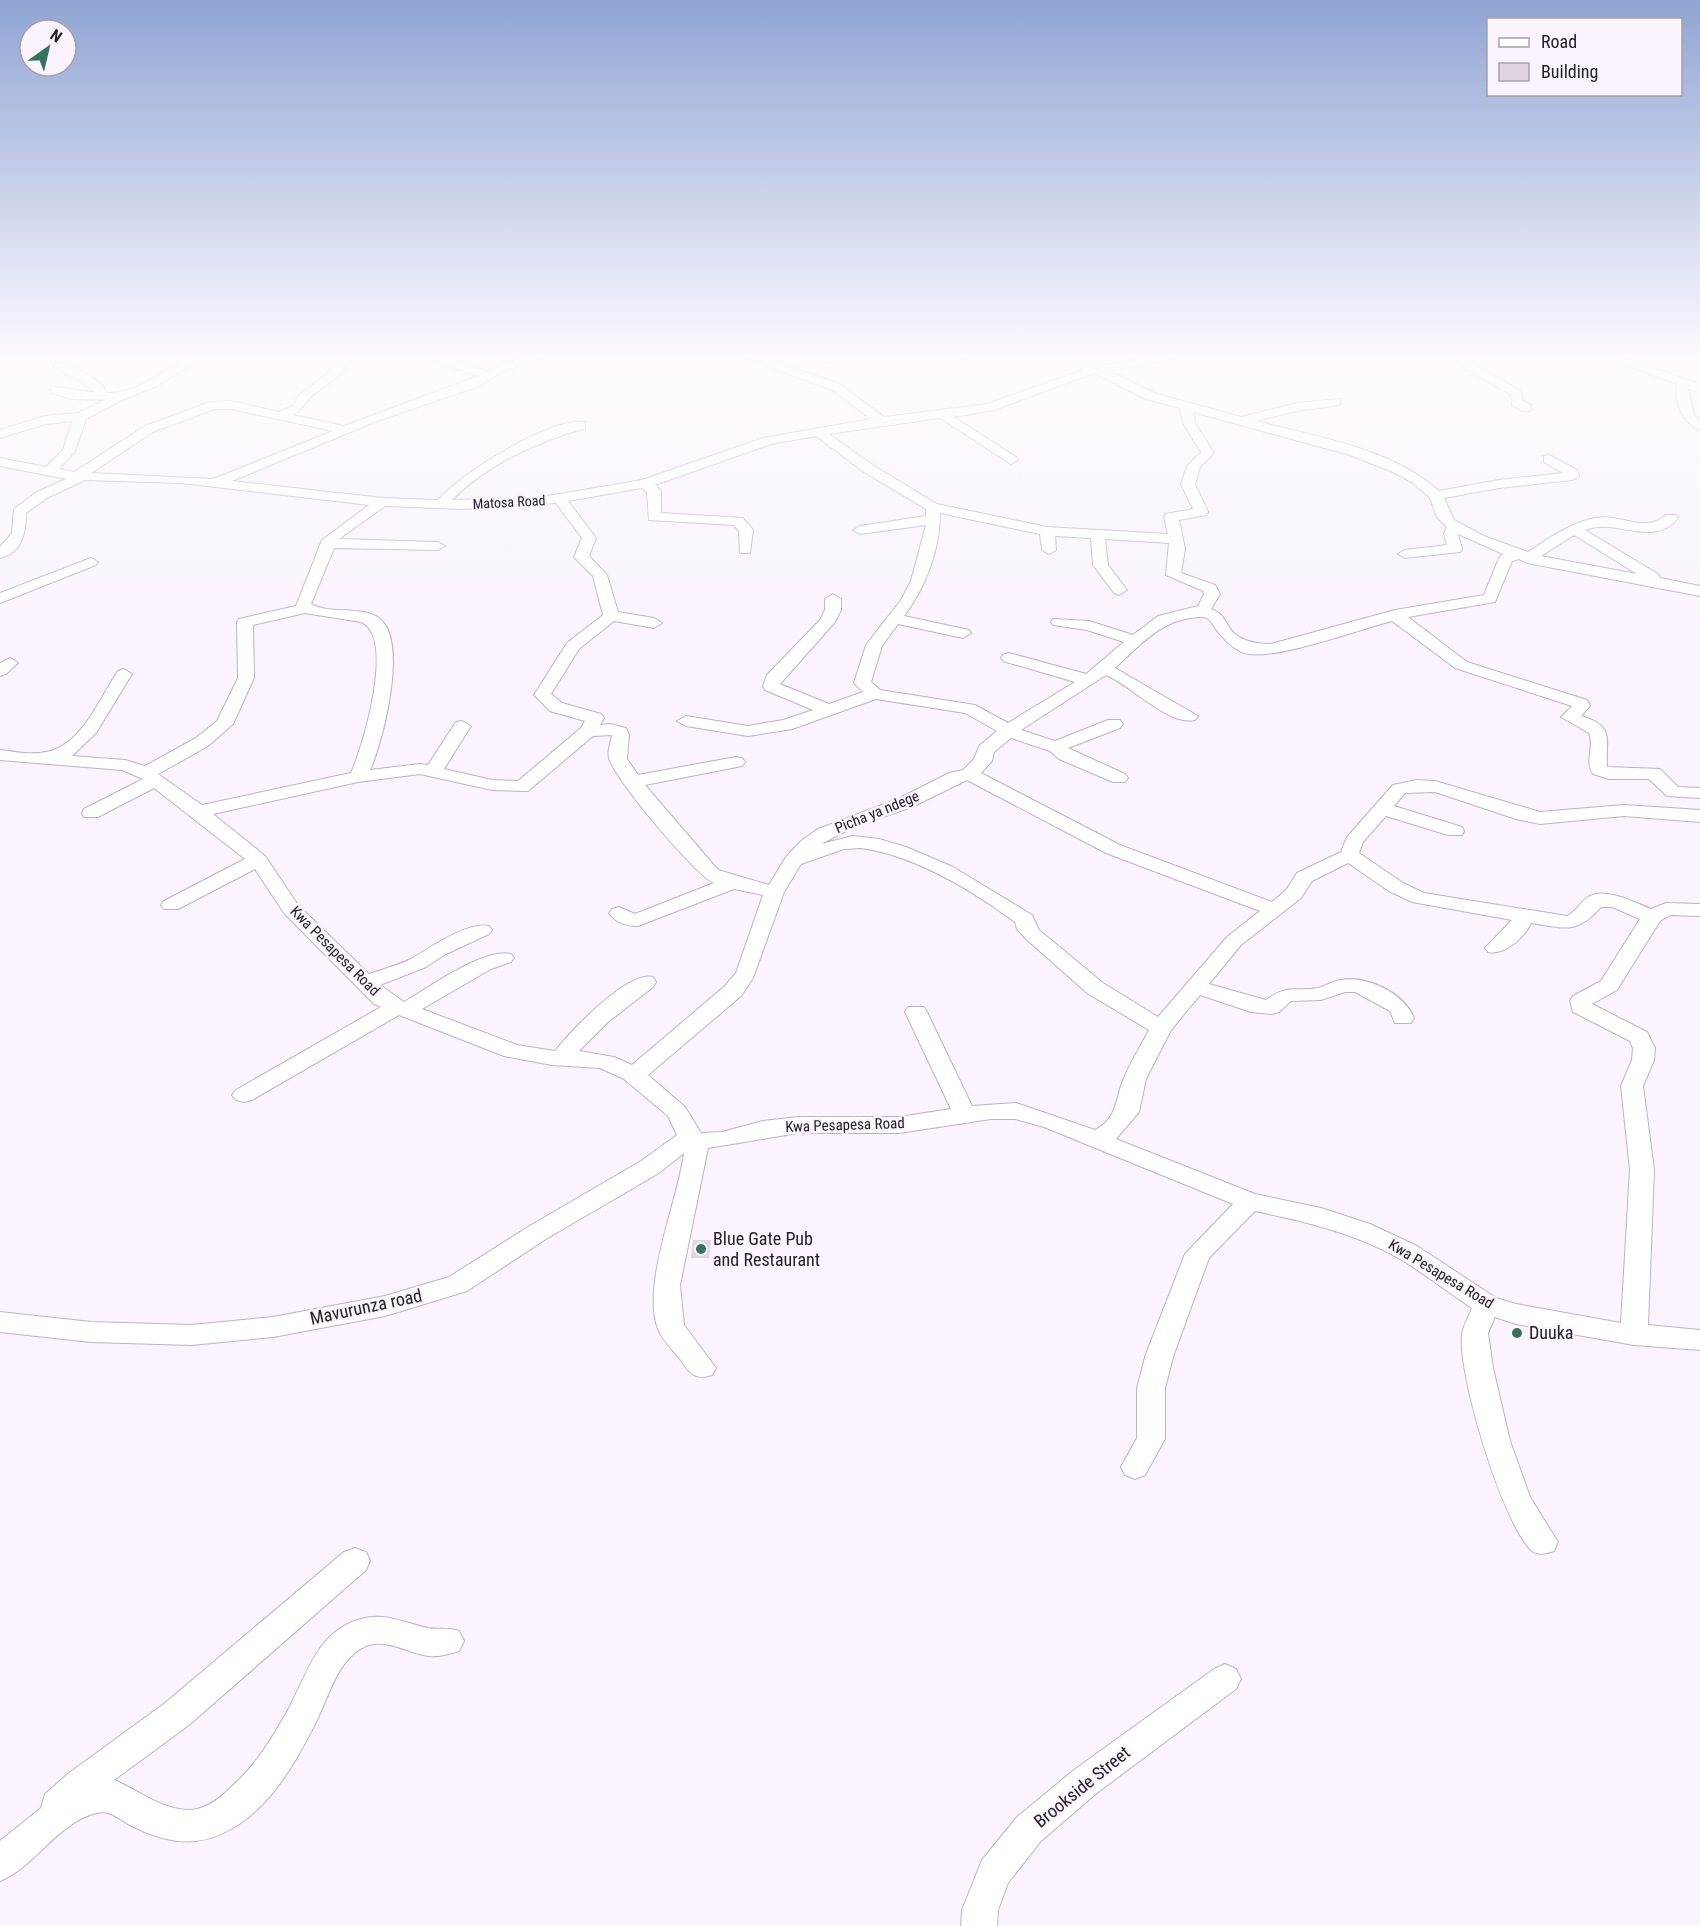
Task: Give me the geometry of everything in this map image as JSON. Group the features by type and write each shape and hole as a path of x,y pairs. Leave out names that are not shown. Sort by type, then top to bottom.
{"street":[{"path":"49,471 69,451 71,446"},
{"path":"0,513 19,512 42,495 79,476 124,446"},
{"path":"214,483 306,446"},
{"path":"441,505 475,474 503,454 520,446"},
{"name":"Matosa Road","path":"0,462 79,476 155,477 382,502 441,505 507,504 560,499 645,484 752,446"},
{"path":"840,446 932,514"},
{"path":"990,446 1011,460"},
{"path":"1202,611 1208,603 1211,591 1202,584 1174,577 1178,559 1171,517 1201,512 1188,484 1194,466 1208,453 1204,446"},
{"path":"1331,446 1355,452 1410,477 1436,496 1443,518 1454,526 1521,557 1610,575 1658,580 1700,591"},
{"path":"1436,496 1499,484 1572,476 1572,473 1549,459"},
{"path":"645,484 654,491 654,517 738,520 746,530 745,550"},
{"path":"560,499 586,533 588,542 581,557 600,575 601,585 612,616"},
{"path":"305,608 303,605 308,590 321,565 327,543 335,533 382,502"},
{"path":"0,554 11,546 19,533 19,512"},
{"path":"860,531 932,514 1047,531 1174,538"},
{"path":"875,694 862,682 865,669 874,645 908,601 923,570 933,533 932,514"},
{"path":"962,776 981,763 984,750 1008,731 1104,669 1134,640 1168,617 1202,611 1218,618 1220,626 1249,649 1272,649 1395,615 1490,599 1506,558 1521,557 1558,538 1603,520 1656,530 1671,518"},
{"path":"1454,526 1451,534 1455,549"},
{"path":"1047,531 1049,550"},
{"path":"1577,531 1658,580"},
{"path":"1098,534 1096,558 1100,569 1119,590"},
{"path":"327,543 438,546"},
{"path":"1405,555 1495,545"},
{"path":"0,598 91,562"},
{"path":"831,711 771,686 773,679 827,622 833,610 833,599"},
{"path":"91,813 202,742 224,724 246,678 245,622 305,608 365,618 377,624 381,630 385,653 381,693 367,759 358,777"},
{"path":"1395,615 1461,665 1581,704 1582,706 1570,717 1590,725 1595,730 1602,745 1597,764 1599,770 1609,774 1654,773 1670,790 1700,793"},
{"path":"196,812 358,777 402,770 434,771 492,785 522,788 588,731 595,718 555,707 544,699 543,692 553,680 573,646 612,616 654,623"},
{"path":"895,619 963,633"},
{"path":"1059,622 1089,626 1134,640"},
{"path":"1009,658 1087,680"},
{"path":"1104,669 1119,673 1174,712 1189,716"},
{"path":"48,759 66,752 84,737 94,725 124,674"},
{"path":"686,721 748,731 786,725 875,694 969,710 990,718 1008,731 1056,747 1065,755 1119,778"},
{"path":"1056,747 1114,724"},
{"path":"434,771 462,726"},
{"path":"588,731 610,729 620,732 618,758 632,782 659,810 700,865 711,873 734,882 774,892"},
{"name":"Kwa Pesapesa Road","path":"0,755 22,760 48,759 125,765 150,776 234,838 258,860 291,909 381,998 501,1048 561,1058 606,1062 632,1074 677,1113 693,1139 722,1140 763,1130 798,1125 899,1125 1003,1110 1016,1111 1097,1139 1250,1201 1321,1217 1361,1230 1408,1252 1487,1305 1516,1314 1634,1335 1682,1337 1700,1341"},
{"path":"632,782 736,762"},
{"path":"962,776 1113,849 1273,909"},
{"name":"Picha ya ndege","path":"632,1074 646,1067 733,991 751,964 774,892 793,861 825,833 905,803 962,776"},
{"path":"1097,1139 1112,1131 1127,1112 1135,1079 1161,1028 1234,941 1294,894 1304,877 1349,855 1354,842 1383,809 1391,796 1408,786 1439,788 1476,797 1518,813 1541,818 1630,810 1700,816"},
{"path":"1383,809 1455,831"},
{"path":"793,861 860,842 875,843 956,876 1006,904 1024,918 1026,929 1064,964 1095,988 1161,1028"},
{"path":"1349,855 1396,887 1419,898 1523,918 1570,923 1600,899 1615,901 1652,917"},
{"path":"171,905 258,860"},
{"path":"619,913 628,920 638,920 734,882"},
{"path":"1634,1335 1642,1170 1632,1086 1643,1060 1644,1048 1639,1037 1581,1007 1581,1001 1609,985 1652,917 1666,909 1700,910"},
{"path":"1495,948 1520,926 1523,918"},
{"path":"366,982 419,963 437,951 482,930"},
{"path":"244,1095 401,1008 484,965 504,958"},
{"path":"561,1058 581,1032 609,1007 645,982"},
{"path":"1196,987 1259,1007 1271,1007 1286,995 1321,994 1342,986 1356,986 1371,990 1399,1008 1404,1018"},
{"path":"916,1012 934,1056 965,1115"},
{"path":"693,1139 696,1156 667,1285 671,1328 702,1368"},
{"name":"Mavurunza road","path":"0,1322 91,1332 190,1335 273,1327 386,1306 458,1284 537,1233 693,1139"},
{"path":"1135,1467 1150,1439 1151,1388 1160,1354 1198,1254 1250,1201"},
{"path":"1487,1305 1475,1333 1479,1368 1496,1442 1517,1501 1543,1542"},
{"path":"30,1836 41,1821 81,1784 177,1714 355,1561"},
{"path":"0,1864 30,1836 87,1799 111,1795 159,1821 183,1829 220,1818 250,1796 302,1717 321,1676 338,1649 355,1635 375,1631 411,1635 428,1642 448,1641"},
{"name":"Brookside Street","path":"979,1926 980,1910 994,1872 1029,1829 1086,1781 1225,1679"}],"building":[{"name":"Blue Gate Pub and Restaurant","path":"693,1240 711,1240 709,1258 691,1258"}],"place":[{"name":"Blue Gate Pub and Restaurant","path":"701,1249"},
{"name":"Duuka","path":"1517,1333"}]}
